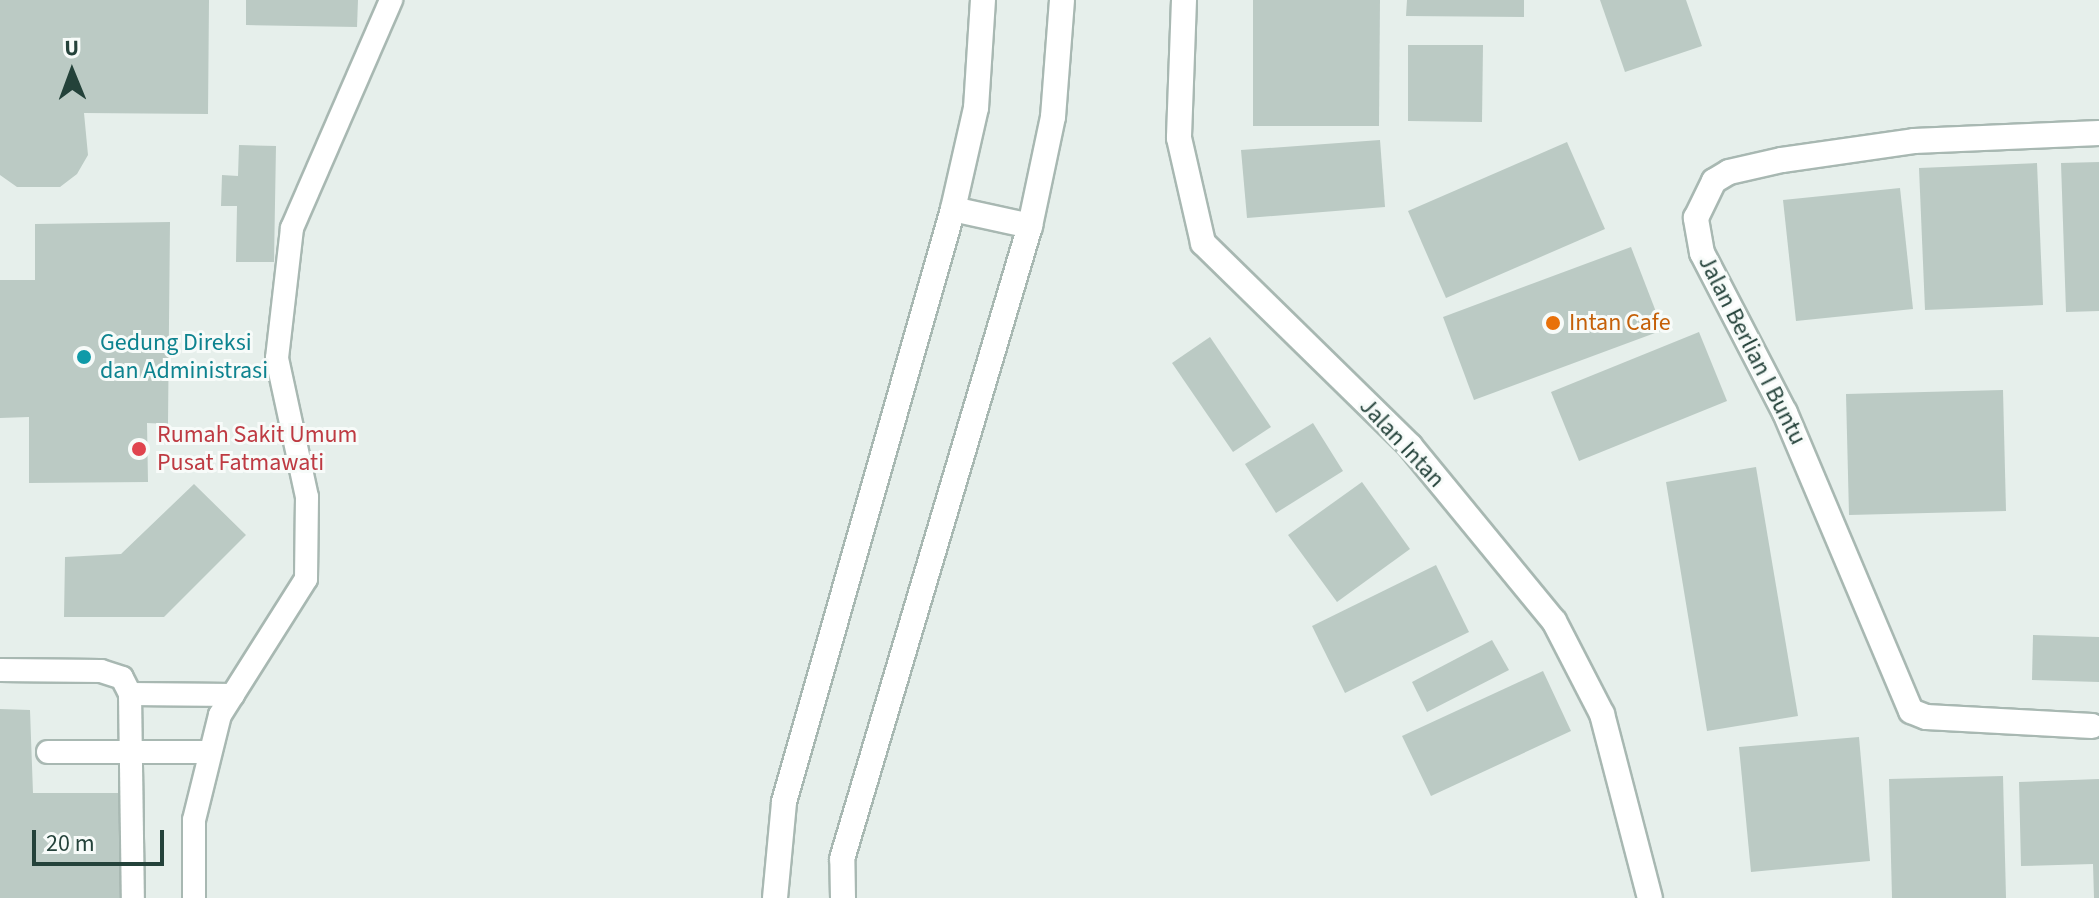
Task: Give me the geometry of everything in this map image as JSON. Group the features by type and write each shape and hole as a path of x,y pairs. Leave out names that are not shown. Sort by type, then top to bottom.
{"street":[{"path":"775,898 784,802 953,209 976,108 983,0"},
{"path":"843,898 842,859 1030,226 1053,117 1062,0"},
{"name":"Jalan Intan","path":"1184,0 1179,138 1203,243 1410,446 1554,621 1602,714 1650,898"},
{"name":"Jalan Berlian I Buntu","path":"2092,726 1926,717 1902,700 1817,484 1702,253 1696,218 1714,181 1729,172 1782,160 1914,141 2099,133"},
{"path":"953,209 1030,226"}],"lane":[{"path":"194,898 194,820 220,715 306,579 307,497 277,358 292,228 391,0"},
{"path":"0,670 101,671 122,678 130,694 133,898"},
{"path":"130,694 233,695"},
{"path":"48,752 131,749 210,752"}],"building":[{"path":"0,0 209,0 208,114 84,113 88,155 77,174 60,187 17,187 0,175"},
{"path":"246,0 358,0 357,27 246,25"},
{"path":"1253,0 1380,0 1379,126 1253,126"},
{"path":"1407,0 1524,0 1524,17 1406,16"},
{"path":"1600,0 1686,0 1702,46 1625,72"},
{"path":"1408,45 1483,45 1482,122 1408,121"},
{"path":"1380,140 1385,207 1247,218 1241,150"},
{"path":"1567,142 1605,229 1446,298 1408,211"},
{"path":"239,145 276,146 274,262 236,262 237,206 221,206 222,175 238,176"},
{"path":"2099,162 2099,311 2066,312 2061,163"},
{"path":"2037,163 2043,305 1925,310 1919,168"},
{"path":"1900,188 1913,309 1796,321 1783,200"},
{"name":"Gedung Direksi dan Administrasi","path":"170,222 168,424 147,423 148,482 29,483 29,417 0,418 0,280 35,280 35,224"},
{"name":"Intan Cafe","path":"1631,247 1663,330 1474,400 1443,317"},
{"path":"1699,332 1727,401 1579,461 1551,392"},
{"path":"1210,337 1271,427 1233,452 1172,363"},
{"path":"2003,390 2006,511 1849,515 1846,394"},
{"path":"1313,423 1343,471 1276,513 1245,464"},
{"path":"1756,467 1798,716 1707,731 1666,482"},
{"path":"1362,482 1410,549 1337,602 1288,535"},
{"path":"194,484 246,535 164,617 64,617 65,557 121,554"},
{"path":"1436,565 1469,632 1345,693 1312,626"},
{"path":"2033,635 2099,637 2099,682 2032,680"},
{"path":"1492,640 1509,670 1427,712 1412,682"},
{"path":"1543,671 1571,731 1431,796 1402,736"},
{"path":"0,709 30,710 33,793 125,793 126,898 0,898"},
{"path":"1859,737 1870,861 1751,872 1739,747"},
{"path":"2003,776 2006,898 1892,898 1889,779"},
{"path":"2099,779 2099,898 2094,898 2093,864 2021,866 2019,782"}],"place":[{"name":"Intan Cafe","path":"1553,323"},
{"name":"Gedung Direksi dan Administrasi","path":"84,357"},
{"name":"Rumah Sakit Umum Pusat Fatmawati","path":"139,449"}]}
